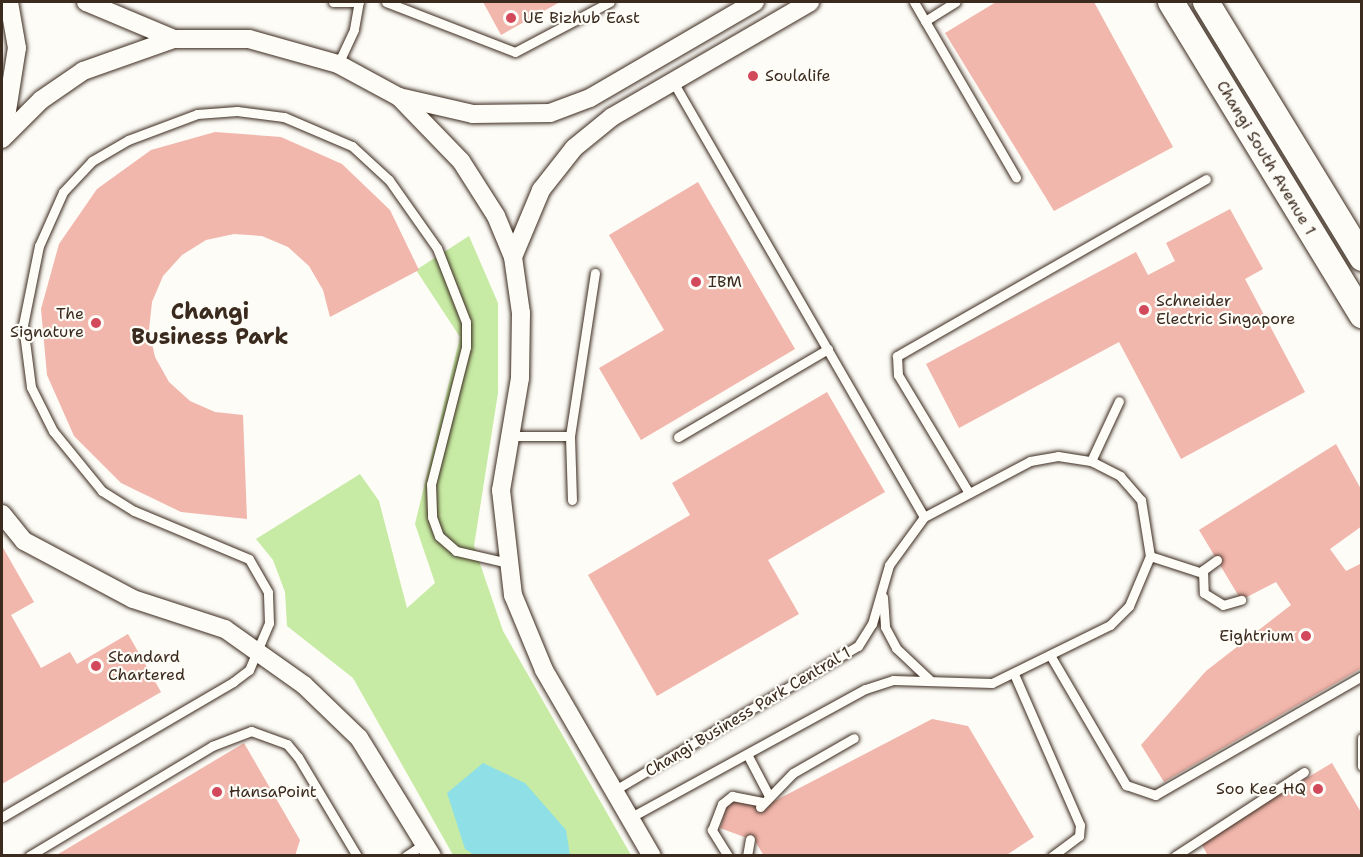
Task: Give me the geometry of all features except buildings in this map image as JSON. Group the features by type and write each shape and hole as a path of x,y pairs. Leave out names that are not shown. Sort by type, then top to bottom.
{"street":[{"path":"2,137 17,48 9,2"},
{"path":"86,2 174,39"},
{"path":"2,137 41,99 83,71 174,39 249,39 338,64 399,97 473,114 550,112 590,98 755,2"},
{"path":"513,257 541,190 574,148 672,80 810,2"},
{"name":"Changi South Avenue 1","path":"1171,2 1362,315"},
{"name":"Changi South Avenue 1","path":"1206,2 1362,258"},
{"path":"399,97 461,161 496,216 513,257 521,313 520,367 501,490 508,563 527,638 652,855"},
{"path":"2,514 24,542"},
{"path":"2,535 24,542 133,599 225,629 260,651 333,709 359,738 429,849"}],"lane":[{"path":"333,2 359,2 354,29 338,64"},
{"path":"386,2 515,52 610,2"},
{"path":"914,2 1016,177"},
{"path":"925,21 955,2"},
{"path":"672,80 924,517"},
{"path":"2,817 233,682 260,651 268,623 268,592 249,559 134,511 102,491 53,431 31,387 23,325 29,275 63,192 92,161 162,124 237,111 284,117 352,146 389,180 436,248 466,322 466,347 431,484 432,517 439,536 456,551 508,563"},
{"path":"969,493 898,375 897,356 1206,179"},
{"path":"572,500 570,436 596,273"},
{"path":"678,437 828,349"},
{"path":"1091,461 1119,401"},
{"path":"508,436 570,436"},
{"name":"Changi Business Park Central 1","path":"615,790 839,660 858,646 872,624 894,556 924,517 1030,461 1058,456 1091,461 1120,476 1141,500 1150,556 1123,612 1110,625 1014,674 972,686 931,681 893,680 865,689 631,817"},
{"path":"1150,556 1202,573"},
{"path":"1202,573 1217,560"},
{"path":"1202,573 1209,599 1223,605 1241,600"},
{"name":"Changi Business Park Central 1","path":"882,590 885,627 896,648 931,681"},
{"path":"1050,656 1126,785 1155,795 1362,676"},
{"path":"1014,674 1080,825 1079,836 1052,855"},
{"path":"29,855 212,746 251,730 287,744 298,757 357,855"},
{"path":"764,801 793,773 854,738"},
{"path":"1362,738 1357,749 1362,766"},
{"path":"747,754 764,801"},
{"path":"1175,855 1304,772"},
{"path":"728,855 712,830 722,804 732,796 764,801"},
{"path":"747,855 750,839"},
{"path":"406,855 429,849"}],"green space":[{"path":"469,236 498,303 498,393 474,546 503,631 631,855 453,855 353,678 287,626 285,592 273,560 256,539 360,474 379,501 407,608 435,583 415,524 460,337 416,270"}],"water":[{"path":"483,763 525,783 566,830 570,855 474,855 465,849 447,793"}],"place":[{"name":"UE Bizhub East","path":"511,18"},
{"name":"Soulalife","path":"753,76"},
{"name":"IBM","path":"696,282"},
{"name":"Schneider Electric Singapore","path":"1144,310"},
{"name":"The Signature","path":"96,323"},
{"name":"Eightrium","path":"1306,636"},
{"name":"Standard Chartered","path":"96,666"},
{"name":"Soo Kee HQ","path":"1318,789"},
{"name":"HansaPoint","path":"217,792"}],"district":[{"name":"Changi Business Park","path":"210,324"}]}
